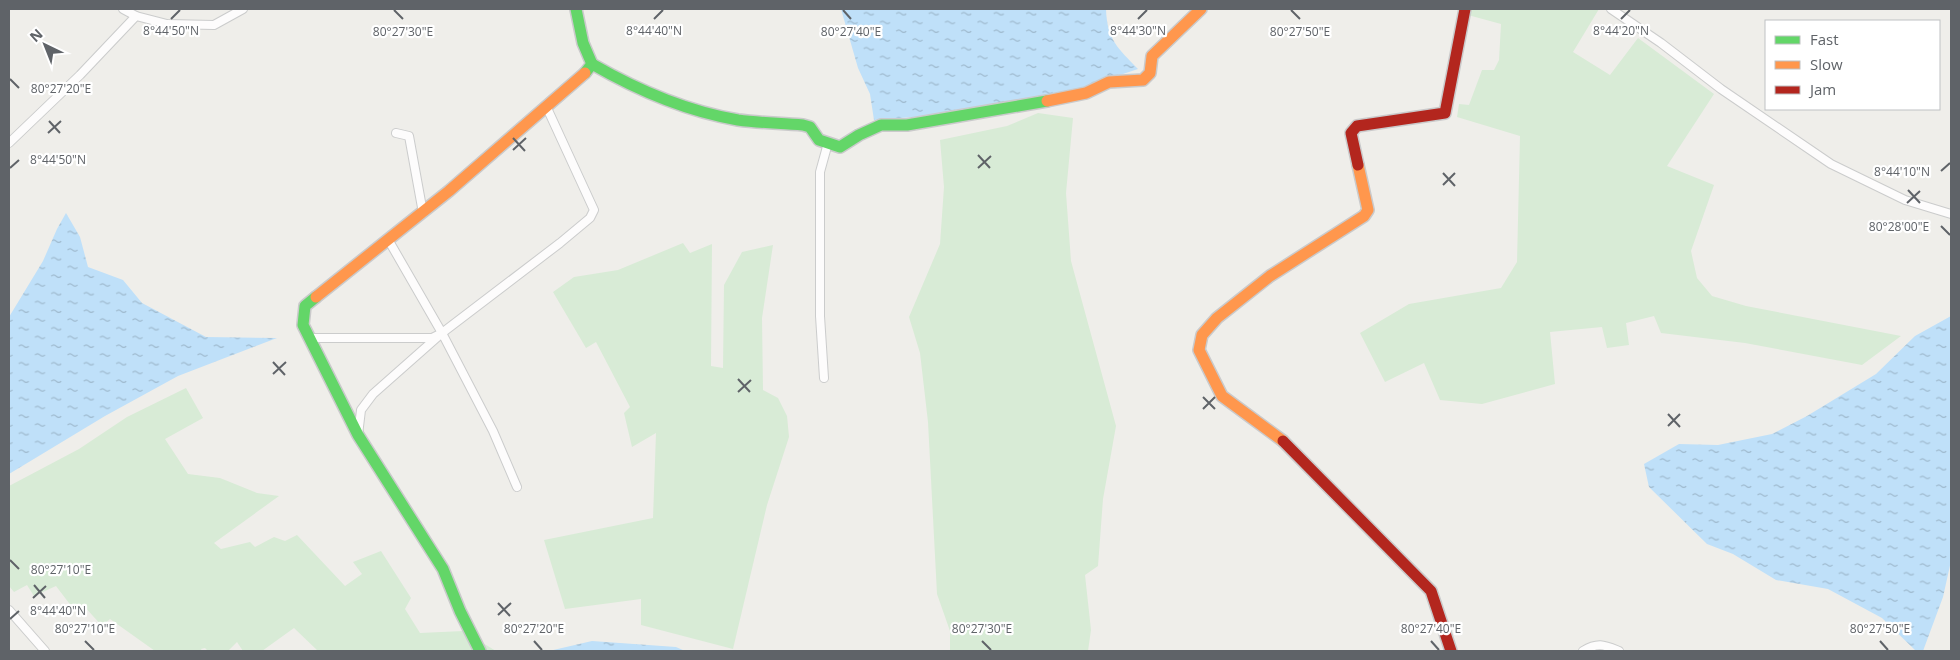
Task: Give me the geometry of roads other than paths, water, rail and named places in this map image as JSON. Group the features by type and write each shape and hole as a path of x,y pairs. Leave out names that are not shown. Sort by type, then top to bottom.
{"street":[{"path":"122,9 136,16 167,24 214,25 243,9"},
{"path":"576,9 583,43 592,64 616,78 671,101 731,118 810,127 819,140 840,147 858,135 881,126 907,125 1018,107 1086,93 1109,82 1143,80 1150,73 1152,56 1202,9"},
{"path":"1451,651 1431,591 1284,441 1222,396 1199,350 1202,335 1217,318 1270,276 1364,216 1368,210 1351,134 1357,126 1446,112 1465,9"},
{"path":"1611,9 1661,43 1721,89 1831,164 1905,200 1951,214"},
{"path":"9,142 80,75 136,16"},
{"path":"480,651 460,611 443,569 358,435 303,325 305,306 423,213 547,108 592,64"},
{"path":"358,435 361,410 373,394 442,333 590,218 594,210 547,108"},
{"path":"396,134 408,136 423,213"},
{"path":"824,378 820,316 820,172 828,143"},
{"path":"389,241 442,333 494,431 517,487"},
{"path":"309,338 432,338 442,333"},
{"path":"9,610 44,651"},
{"path":"1583,651 1594,645 1605,646 1619,651"}],"water":[{"path":"841,9 1106,9 1111,36 1119,49 1138,69 1075,90 1014,103 941,115 874,120 870,94 858,68"},
{"path":"66,213 80,237 88,267 123,280 142,303 206,337 277,338 178,376 105,416 9,474 9,317 43,261"},
{"path":"1951,316 1951,561 1943,597 1923,651 1916,651 1882,618 1828,589 1776,580 1733,554 1707,544 1649,487 1644,464 1679,444 1718,445 1772,434 1807,416 1876,374 1915,336"},
{"path":"592,641 676,647 685,651 549,651"}]}
